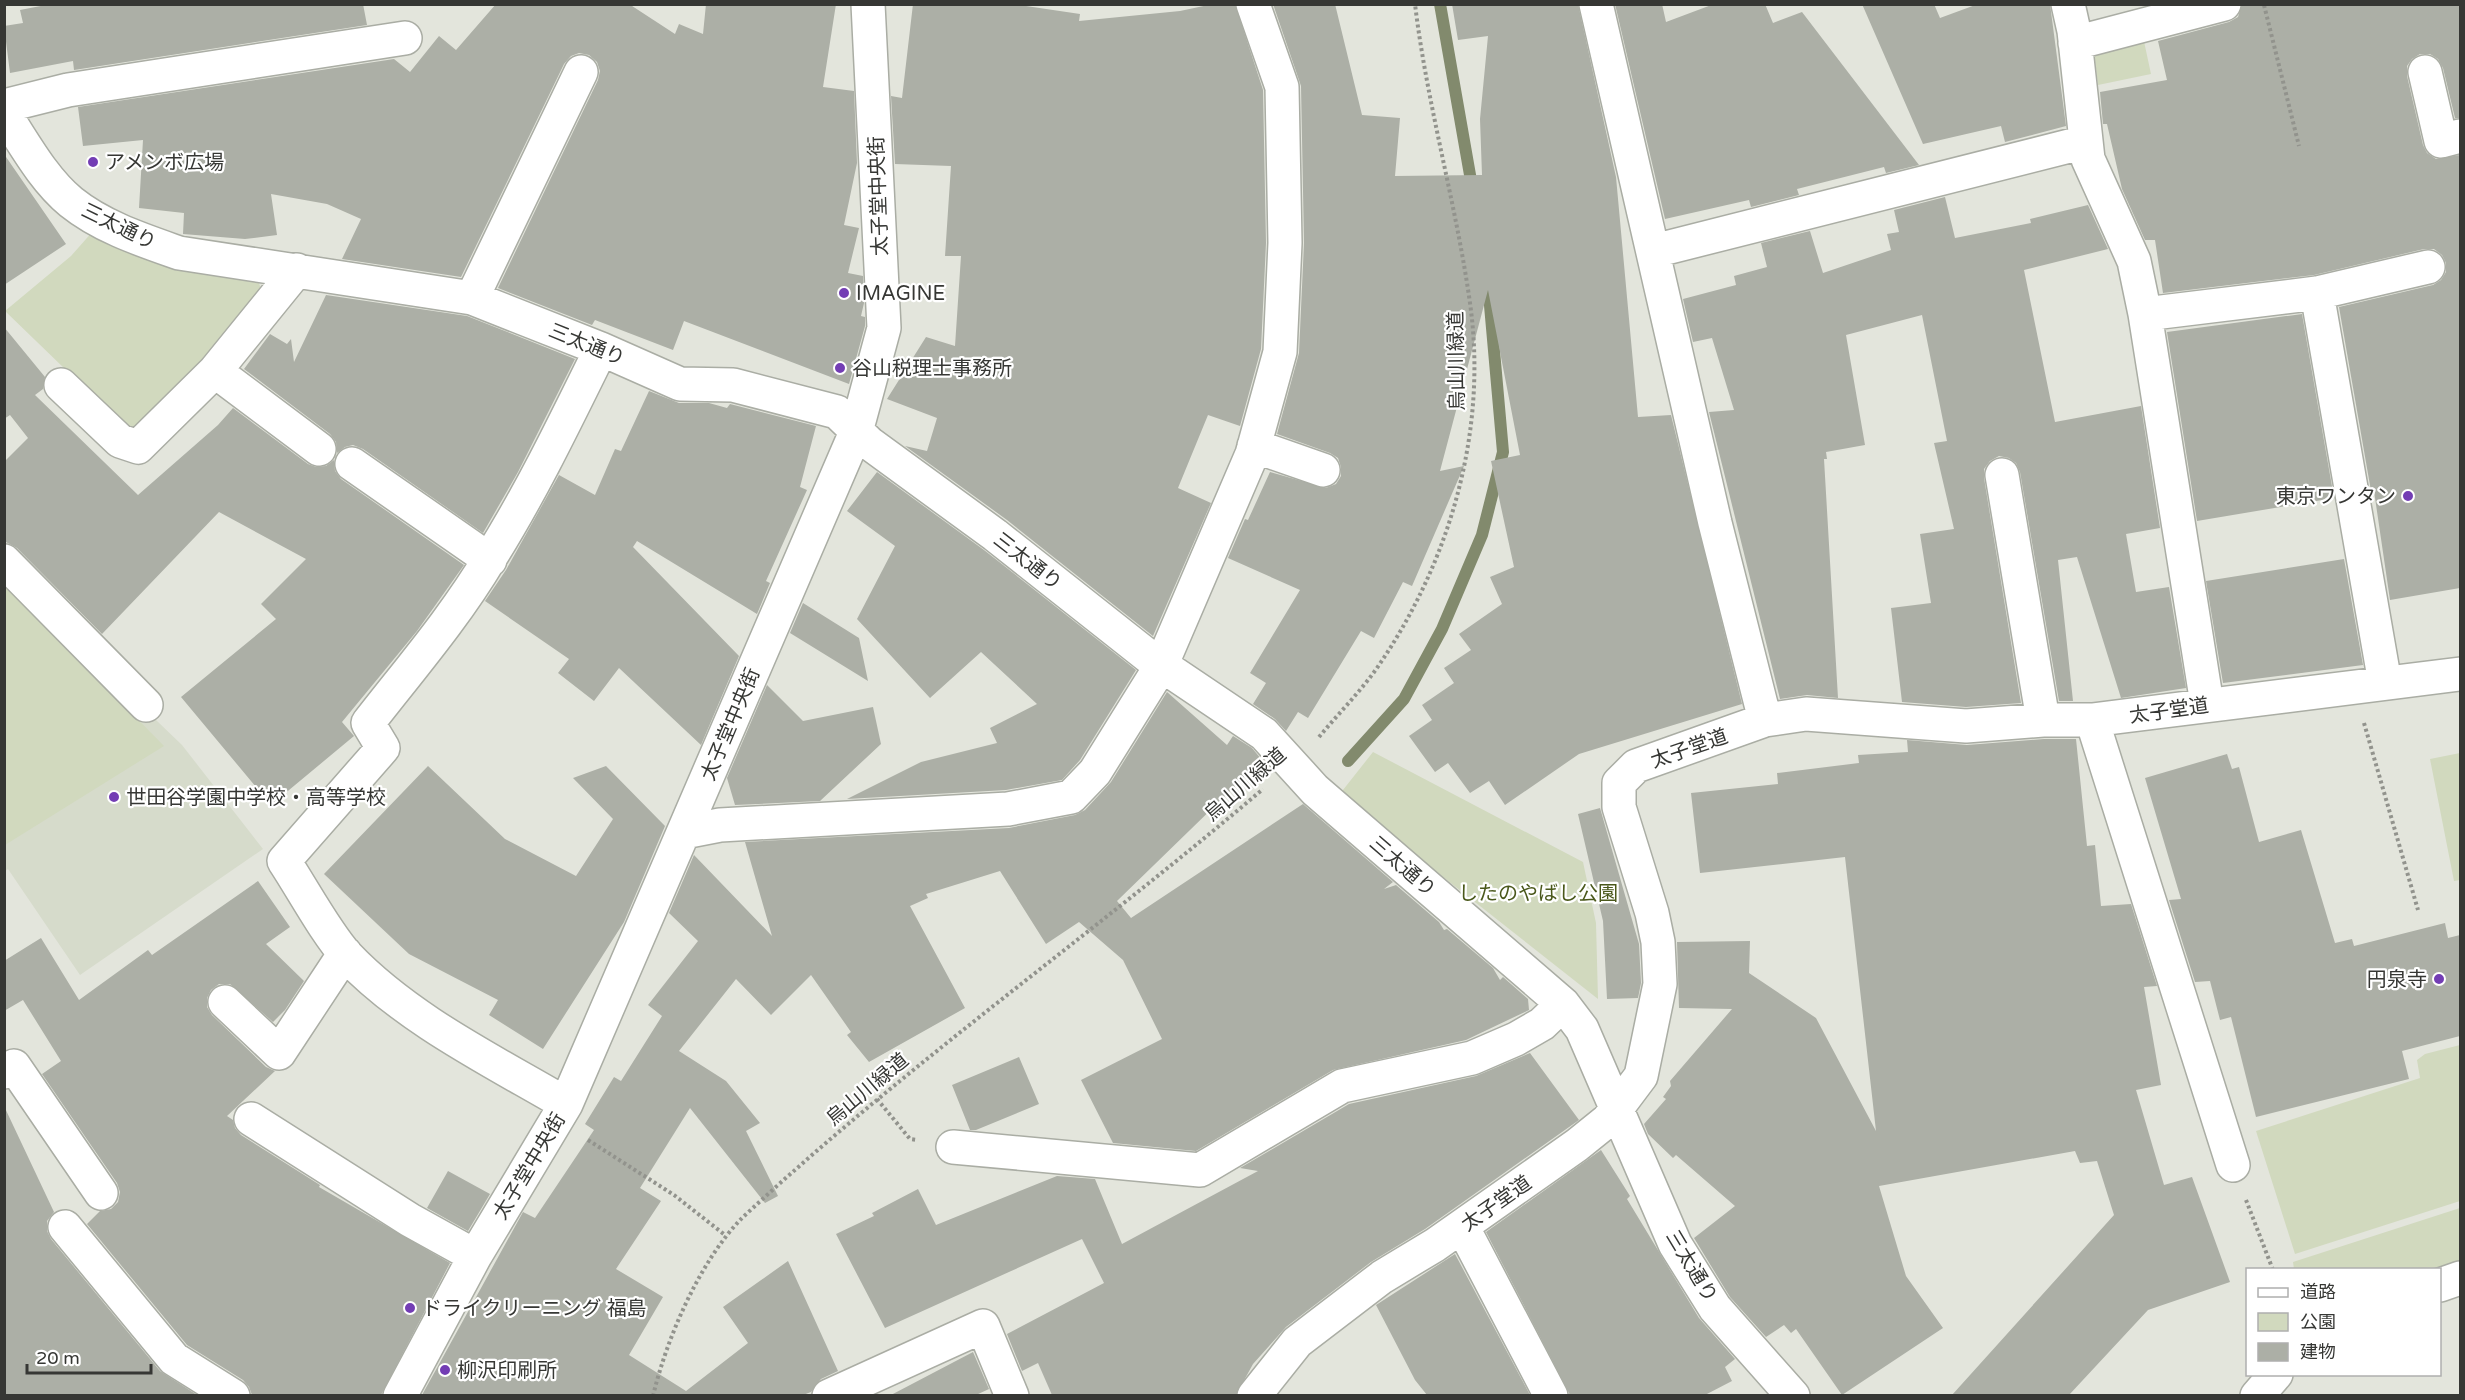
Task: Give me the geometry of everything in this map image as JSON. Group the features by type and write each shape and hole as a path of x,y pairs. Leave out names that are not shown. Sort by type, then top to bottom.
{"street":[{"name":"太子堂中央街","path":"400,1395 475,1256 561,1112 856,432 884,328 868,4"},
{"path":"684,832 720,825 1008,809 1071,797 1095,772 1161,666 1254,446 1280,352 1285,243 1282,87 1253,4"},
{"path":"1596,4 1715,524 1765,720"},
{"path":"2068,4 2075,42 2088,159 2134,261 2145,314 2207,704"},
{"path":"2075,42 2224,4"},
{"path":"4,106 68,90 405,38"},
{"path":"472,298 581,72"},
{"path":"2425,72 2441,141 2460,136"},
{"name":"三太通り","path":"4,113 52,182 69,201 92,218 179,253 472,298 601,349 680,384 733,385 837,412 856,432 995,535 1161,666 1264,734 1315,790 1563,1004 1582,1029 1675,1244 1716,1308 1793,1395"},
{"path":"1654,251 2085,141"},
{"path":"2145,314 2317,293 2428,267"},
{"path":"60,385 120,441 138,447 214,371 297,270"},
{"path":"2317,293 2369,684"},
{"path":"561,1112 374,982 345,953 284,861 383,748 368,723 439,632 490,560 550,454 601,349"},
{"path":"214,371 319,449"},
{"path":"1254,446 1323,470"},
{"path":"352,464 490,560"},
{"path":"2002,475 2043,720"},
{"path":"4,561 146,705"},
{"name":"太子堂道","path":"1254,1395 1297,1342 1382,1277 1462,1226 1577,1145 1618,1108 1641,1076 1660,984 1658,942 1652,913 1619,807 1619,783 1636,766 1765,720 1806,714 1966,726 2043,720 2092,720 2460,674"},
{"path":"2092,720 2233,1165"},
{"path":"225,1002 279,1053 345,953"},
{"path":"953,1147 1200,1170 1342,1086 1472,1058 1533,1029 1563,1004"},
{"path":"4,1072 14,1066 101,1193"},
{"path":"251,1119 410,1220 475,1256"},
{"path":"1462,1226 1551,1395"},
{"path":"65,1227 174,1359 233,1395"},
{"path":"2441,1284 2460,1278"},
{"path":"829,1395 983,1326 1012,1395"},
{"path":"2257,1395 2275,1376"}],"path":[{"name":"烏山川緑道","path":"653,1395 661,1364 687,1304 725,1235 784,1179 876,1099 1196,846 1291,765 1377,668 1431,574 1459,493 1475,405 1470,304 1415,4"},
{"path":"2264,4 2299,146"},
{"path":"2369,684 2418,910"},
{"path":"876,1099 910,1139 953,1147"},
{"path":"561,1112 674,1194 725,1235"},
{"path":"2233,1165 2272,1268"}],"shaded area":[{"name":"世田谷学園中学校・高等学校","path":"5,575 182,745 263,849 80,975 8,869 5,871"}],"green space":[{"path":"2142,32 2151,74 2098,85 2093,43"},
{"path":"94,230 168,264 207,275 257,279 264,295 145,431 126,428 5,311 71,256"},
{"path":"5,584 164,746 5,845"},
{"name":"したのやばし公園","path":"1373,752 1583,862 1596,923 1598,999 1339,795"},
{"path":"2460,753 2460,880 2454,881 2430,759"},
{"path":"2460,1045 2460,1201 2295,1254 2256,1131 2420,1078 2417,1060 2425,1054"},
{"path":"2460,1208 2460,1269 2294,1268 2293,1262"}],"building":[{"path":"51,4 363,4 367,25 74,70 73,61 10,73 4,26 23,23 20,10"},
{"path":"496,4 629,4 675,34 679,24 703,34 706,4 836,4 823,87 854,91 857,163 844,225 859,228 848,273 863,276 864,303 861,316 865,317 865,326 849,384 684,321 673,350 595,320 592,325 498,288 598,80 600,71 597,62 589,55 579,53 571,56 564,64 461,277 342,259 361,219 327,204 271,194 277,235 245,239 183,234 184,213 139,208 143,140 83,146 78,107 394,59 410,72 439,36 456,50"},
{"path":"913,4 1013,4 1080,14 1079,21 1180,11 1213,4 1235,4 1263,90 1266,243 1261,349 1240,426 1208,415 1178,488 1211,503 1153,636 1007,520 905,446 927,451 937,418 887,399 926,337 955,346 961,256 945,256 951,166 895,164 891,96 902,98"},
{"path":"1273,4 1335,4 1362,115 1400,118 1395,176 1482,175 1480,119 1488,36 1458,40 1452,4 1578,4 1616,177 1638,417 1671,415 1742,704 1579,754 1505,805 1489,781 1470,793 1448,763 1435,772 1409,736 1432,720 1422,705 1454,683 1444,668 1471,650 1459,634 1502,604 1490,577 1514,567 1491,461 1520,455 1488,290 1440,471 1464,466 1412,586 1403,582 1374,638 1361,631 1308,718 1298,712 1286,731 1275,719 1253,704 1266,683 1250,673 1300,590 1228,558 1245,519 1248,520 1270,472 1326,488 1336,484 1341,476 1338,458 1277,434 1299,353 1304,243 1301,86"},
{"path":"1615,4 1662,4 1666,22 1714,4 1765,4 1773,23 1802,12 1919,165 1886,173 1884,167 1797,189 1799,195 1751,207 1749,200 1665,219"},
{"path":"1862,4 1934,4 1940,18 1978,4 2050,4 2066,126 2005,142 2001,126 1923,144"},
{"path":"2242,4 2460,4 2460,118 2455,118 2443,68 2438,59 2430,54 2420,54 2407,66 2407,76 2423,145 2427,153 2436,159 2460,155 2460,588 2390,600 2374,491 2371,491 2339,307 2433,285 2441,280 2446,272 2446,263 2442,255 2434,249 2424,249 2314,275 2163,293 2155,240 2145,240 2122,189 2107,124 2103,124 2100,92 2167,80 2158,41 2229,22 2238,17"},
{"path":"4,154 66,244 4,285"},
{"path":"1945,197 1955,238 2031,223 2030,219 2088,205 2108,249 2024,270 2055,422 2141,406 2160,528 2126,534 2136,592 2169,587 2186,688 2121,698 2077,557 2058,560 2073,701 2059,701 2020,472 2016,463 2009,458 1999,456 1990,461 1984,469 1984,478 2021,703 1966,707 1902,702 1891,608 1931,603 1920,534 1954,529 1934,443 1947,441 1922,315 1846,335 1865,445 1826,452 1827,459 1824,459 1838,698 1807,695 1780,699 1709,412 1734,410 1712,338 1693,342 1683,299 1736,285 1734,276 1767,267 1761,243 1810,231 1823,273 1891,250 1887,234 1899,232 1894,210"},
{"path":"326,295 467,316 575,359 518,472 483,533 363,449 353,445 337,453 336,442 330,434 244,369 270,334 287,344 291,339 294,362"},
{"path":"2302,314 2334,498 2197,521 2167,332"},
{"path":"4,327 45,377 43,389 35,395 138,495 218,425 233,408 308,464 316,467 326,466 334,460 335,471 341,479 464,565 417,631 342,722 354,736 271,805 181,697 276,619 261,604 306,559 219,512 102,634 17,548 4,541 4,462 28,438 10,415 4,419"},
{"path":"649,391 679,403 709,403 727,408 730,404 816,426 800,487 807,490 766,581 770,583 757,614 637,541 633,547 739,656 701,745 619,668 594,701 558,673 569,659 485,601 506,570 559,475 595,495 615,449 621,451"},
{"path":"877,472 984,550 1136,670 1080,760 1062,780 1006,790 847,799 921,762 997,743 990,728 1037,704 981,652 930,698 857,619 895,546 847,511"},
{"path":"2344,559 2363,665 2223,683 2206,581"},
{"path":"803,603 859,638 868,681 790,633"},
{"path":"767,685 803,721 873,707 881,744 820,801 735,805 727,778"},
{"path":"1167,692 1227,745 1233,736 1252,748 1262,760 1117,901 1131,918 1303,804 1393,882 1384,889 1396,885 1439,922 1444,930 1447,929 1493,968 1500,980 1503,977 1528,999 1529,1010 1466,1040 1333,1070 1196,1151 1113,1143 1081,1080 1162,1039 1123,960 1079,922 1046,944 1000,871 926,894 928,898 910,906 965,1008 869,1062 847,1035 851,1032 811,975 771,1015 736,979 679,1051 726,1081 760,1123 746,1131 778,1196 765,1203 690,1108 640,1188 661,1201 616,1269 663,1297 629,1355 686,1391 748,1343 723,1307 788,1261 838,1371 821,1379 811,1392 803,1395 422,1395 523,1212 535,1218 594,1130 585,1124 614,1077 621,1081 662,1016 648,1005 698,941 669,913 694,855 772,936 745,842 1009,828 1075,815 1085,810 1111,782"},
{"path":"2076,739 2087,846 2095,845 2101,906 2131,904 2157,986 2144,987 2161,1085 2136,1090 2164,1185 2192,1177 2230,1282 2148,1310 2069,1395 1952,1395 2114,1215 2097,1161 2080,1163 2075,1151 1879,1186 1906,1276 1943,1328 1842,1395 1796,1329 1791,1333 1784,1325 1766,1337 1730,1297 1694,1238 1735,1206 1676,1155 1673,1158 1648,1134 1644,1124 1666,1099 1663,1097 1671,1086 1670,1081 1732,1009 1679,1008 1677,942 1750,941 1749,973 1816,1018 1876,1131 1845,857 1700,873 1691,793 1778,784 1777,773 1859,763 1858,755 1908,752 1907,740 1967,745"},
{"path":"2227,754 2232,769 2239,767 2259,842 2301,830 2335,943 2352,939 2354,946 2445,923 2448,938 2460,935 2460,1036 2402,1051 2409,1079 2256,1117 2231,1017 2220,1020 2210,981 2195,982 2169,900 2181,899 2145,778"},
{"path":"428,766 505,839 576,876 613,819 573,778 606,766 665,826 624,922 543,1049 489,1015 498,1000 409,954 324,874"},
{"path":"1600,808 1639,944 1641,983 1638,998 1607,999 1603,921 1578,814"},
{"path":"258,881 290,927 266,944 304,981 285,1010 273,1022 230,984 219,984 211,990 207,998 207,1007 212,1015 266,1067 275,1071 227,1116 233,1120 235,1128 241,1135 320,1185 319,1187 450,1263 381,1395 252,1395 243,1380 187,1345 87,1224 100,1211 111,1209 118,1202 120,1192 117,1183 42,1074 61,1061 23,1000 4,1011 4,961 41,938 79,1000 148,950 152,955"},
{"path":"1530,1053 1579,1120 1425,1229 1371,1262 1286,1327 1253,1364 1236,1395 1052,1395 1038,1363 1022,1371 1007,1334 1104,1283 1082,1239 885,1328 836,1234 874,1216 872,1213 918,1189 936,1225 1057,1176 1095,1179 1122,1244 1258,1171 1240,1168 1349,1104 1476,1076"},
{"path":"1019,1057 1039,1104 976,1130 970,1130 952,1085"},
{"path":"4,1106 54,1212 47,1221 47,1231 51,1239 160,1371 197,1395 4,1395"},
{"path":"1601,1150 1630,1196 1627,1199 1699,1318 1735,1359 1725,1367 1732,1381 1705,1395 1570,1395 1486,1232"},
{"path":"448,1171 490,1194 468,1231 427,1208"},
{"path":"1455,1254 1530,1395 1427,1395 1415,1380 1376,1305"},
{"path":"973,1352 989,1389 976,1395 891,1395"}],"waterway":[{"path":"1440,4 1473,192"},
{"path":"1348,761 1404,699 1442,629 1482,535 1503,452 1488,283"}],"place":[{"name":"アメンボ広場","path":"93,162"},
{"name":"IMAGINE","path":"844,293"},
{"name":"谷山税理士事務所","path":"840,368"},
{"name":"東京ワンタン","path":"2408,496"},
{"name":"世田谷学園中学校・高等学校","path":"114,797"},
{"name":"円泉寺","path":"2439,979"},
{"name":"ドライクリーニング 福島","path":"410,1308"},
{"name":"柳沢印刷所","path":"445,1370"}]}
